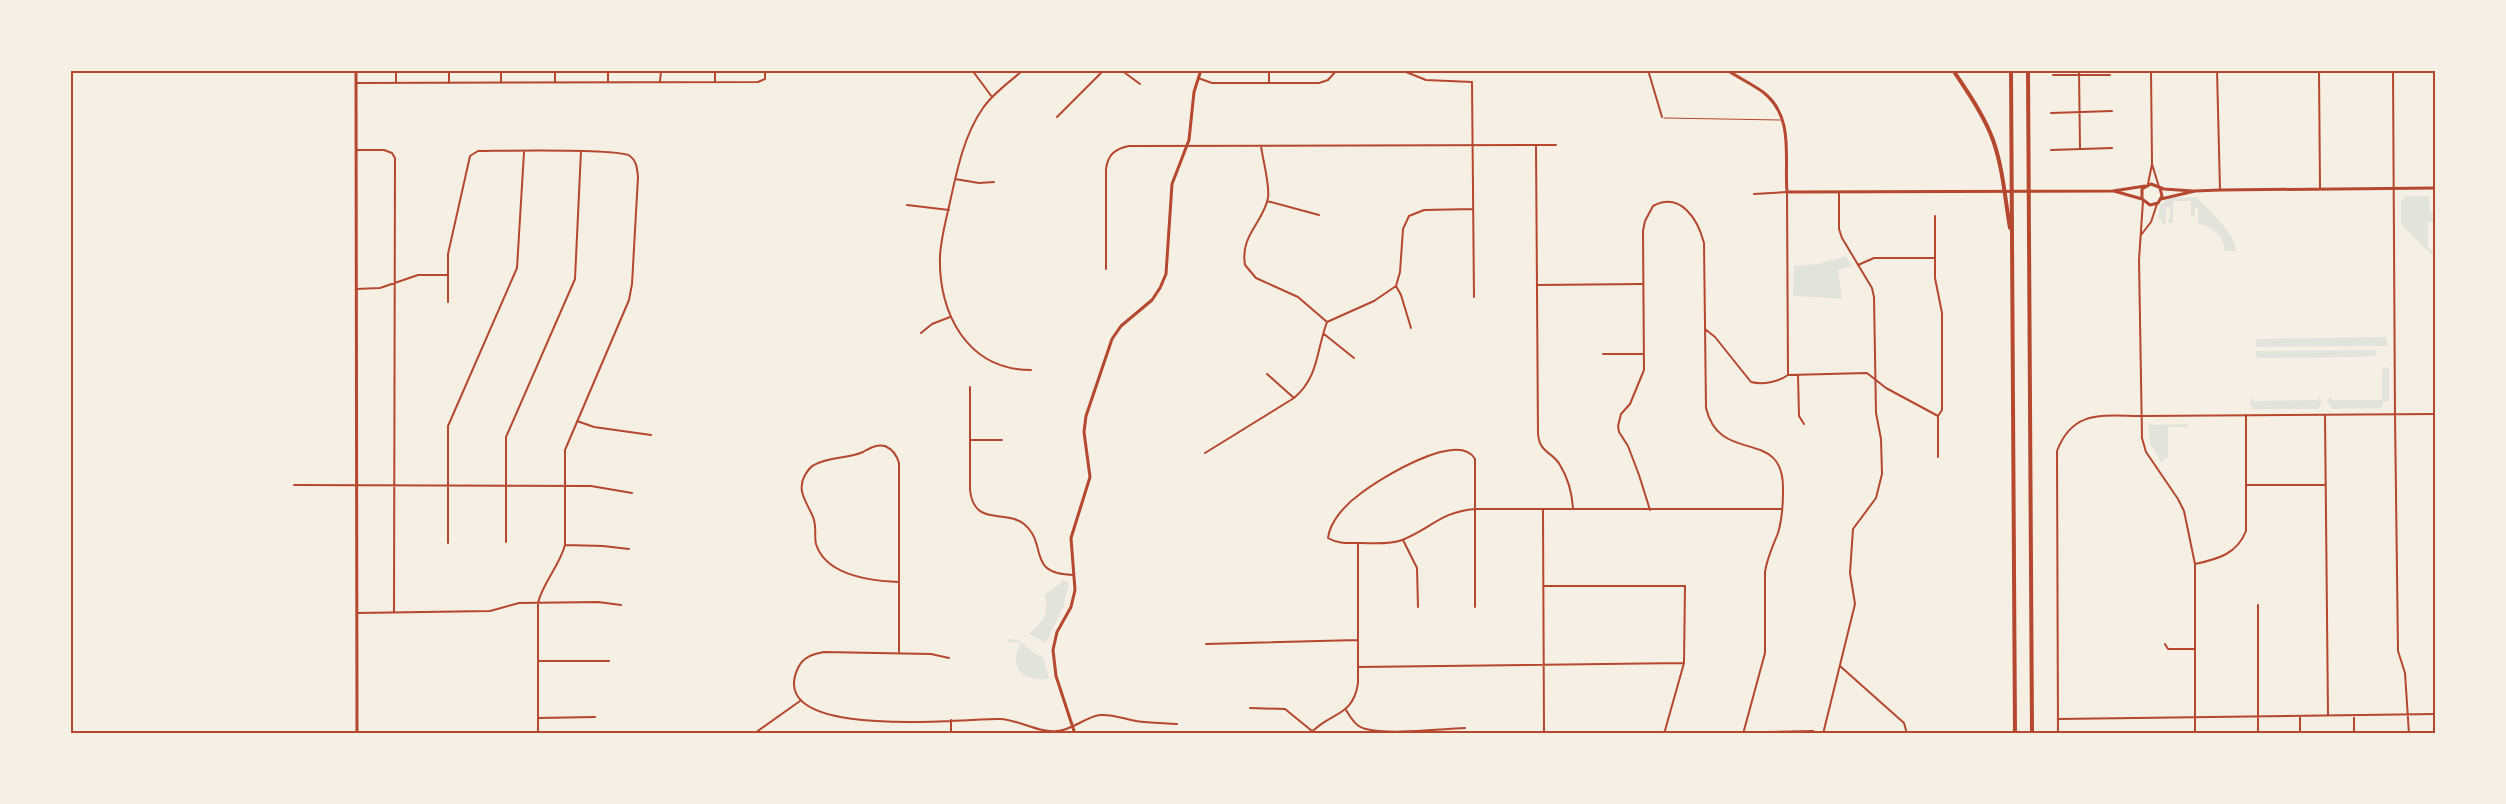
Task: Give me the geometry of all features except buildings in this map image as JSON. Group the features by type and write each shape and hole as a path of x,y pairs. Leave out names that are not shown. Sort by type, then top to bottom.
{"highway":[{"path":"1953,70 1980,111 1993,139 2003,177 2011,240"},
{"path":"2012,70 2015,734"},
{"path":"2028,70 2032,734"}],"main road":[{"path":"356,70 357,734"},
{"path":"1076,734 1056,676 1053,655 1057,632 1073,601 1075,575 1071,548 1072,532 1087,493 1090,477 1084,432 1087,410 1112,339 1122,326 1152,300 1161,288 1166,274 1172,184 1191,131 1191,109 1201,70"},
{"path":"1727,70 1770,98 1783,120 1786,134 1787,192 2113,191 2147,185 2195,191"},
{"path":"2142,200 2141,192 2147,185"},
{"path":"2160,188 2161,199"},
{"path":"2113,191 2142,200 2150,205 2161,199 2195,191 2220,189 2436,188"}],"street":[{"path":"396,70 396,83"},
{"path":"449,70 449,83"},
{"path":"501,70 501,83"},
{"path":"555,70 555,82"},
{"path":"608,70 608,82"},
{"path":"660,82 661,70"},
{"path":"715,70 715,82"},
{"path":"356,83 758,82 765,79 765,70"},
{"path":"972,70 992,97"},
{"path":"1023,70 992,97 977,118 962,154 955,179 940,262 951,317 962,338 993,363 1031,370"},
{"path":"1057,117 1104,70"},
{"path":"1121,70 1140,84"},
{"path":"1269,70 1269,83"},
{"path":"1198,78 1212,83 1319,83 1328,80 1337,70"},
{"path":"1401,70 1426,80 1472,82 1474,297"},
{"path":"1648,70 1662,117"},
{"path":"2079,70 2080,149"},
{"path":"2147,185 2152,164 2151,70"},
{"path":"2217,70 2220,189"},
{"path":"2319,70 2320,189"},
{"path":"2393,70 2398,651 2405,673 2409,734"},
{"path":"2053,75 2110,75"},
{"path":"2051,113 2112,111"},
{"path":"1536,145 1539,442 1546,453 1560,465 1568,482 1573,510"},
{"path":"1106,269 1106,169 1111,153 1119,148 1130,146 1556,145"},
{"path":"1261,146 1268,186 1267,201 1246,242 1245,265 1256,278 1305,301 1327,322"},
{"path":"2051,150 2112,148"},
{"path":"356,150 384,150 392,153 394,158 394,612"},
{"path":"448,302 448,254 470,156 478,152 621,152 631,156 636,164 638,177 629,300 565,450 564,545 561,561 541,591 538,603 538,734"},
{"path":"448,543 448,426 517,268 524,152"},
{"path":"506,542 506,437 575,279 581,152"},
{"path":"2152,164 2160,188"},
{"path":"955,179 979,183 994,182"},
{"path":"1754,194 1787,192 1788,375"},
{"path":"1823,734 1855,603 1850,573 1852,529 1876,498 1882,474 1881,439 1876,413 1874,297 1872,288 1857,265 1839,229 1839,192"},
{"path":"2142,200 2139,270 2141,416 2144,447 2184,511 2195,564 2195,734"},
{"path":"1267,201 1319,214"},
{"path":"1650,510 1628,446 1618,432 1618,426 1621,414 1630,404 1642,379 1644,354 1643,231 1645,221 1653,206 1660,202 1668,202 1686,208 1697,222 1704,243 1706,408 1709,420 1714,429 1732,442 1770,454 1782,480 1780,525 1765,572 1765,653 1743,733"},
{"path":"2141,236 2151,222 2157,203"},
{"path":"907,206 949,210"},
{"path":"1205,453 1294,398 1310,381 1327,322 1374,301 1396,286 1400,272 1403,229 1409,216 1424,210 1473,210"},
{"path":"1935,216 1935,278 1942,313 1942,410 1938,416 1938,458"},
{"path":"1857,265 1874,258 1935,258"},
{"path":"356,289 380,288 418,276 447,275"},
{"path":"1537,285 1644,284"},
{"path":"1396,286 1412,328"},
{"path":"921,333 932,324 951,317"},
{"path":"1705,329 1715,337 1751,382 1762,384 1783,379 1788,375 1867,374 1886,388 1938,416"},
{"path":"1323,333 1354,358"},
{"path":"1603,354 1644,354"},
{"path":"1267,374 1294,398"},
{"path":"1798,375 1799,416 1804,424"},
{"path":"970,387 970,494 977,508 988,515 1023,524 1029,530 1047,569 1056,574 1075,575"},
{"path":"2058,734 2057,451 2061,440 2073,425 2082,419 2094,416 2436,414"},
{"path":"2195,564 2223,556 2236,548 2243,539 2247,522 2246,415"},
{"path":"2325,415 2328,715"},
{"path":"577,421 594,427 651,435"},
{"path":"970,440 1002,440"},
{"path":"899,582 875,581 841,570 830,563 818,549 813,518 802,493 803,480 816,463 858,454 877,446 886,447 894,453 899,463 899,582 899,654"},
{"path":"1475,607 1475,509 1475,459 1471,453 1440,451 1424,457 1360,494 1329,528 1328,538 1337,543 1394,543 1403,540 1445,514 1475,509 1781,509"},
{"path":"294,485 591,486 632,493"},
{"path":"2247,485 2325,485"},
{"path":"1543,510 1544,734"},
{"path":"1403,540 1417,568 1418,607"},
{"path":"1250,708 1285,710 1311,732 1346,710 1356,695 1358,543"},
{"path":"564,545 629,549"},
{"path":"1543,586 1685,586 1684,663 1664,733"},
{"path":"357,613 490,611 519,603 598,602 621,605"},
{"path":"2258,604 2258,734"},
{"path":"1206,644 1358,640"},
{"path":"2165,644 2168,649 2194,649"},
{"path":"950,658 931,654 824,652 810,655 800,664 795,676 795,688 800,701 818,712 878,722 1001,719 1048,732 1073,727 1098,715 1177,724"},
{"path":"538,661 609,661"},
{"path":"1358,667 1684,663"},
{"path":"1840,666 1904,723 1907,734"},
{"path":"755,733 800,701"},
{"path":"1346,710 1354,721 1366,729 1400,731 1465,728"},
{"path":"2058,719 2436,714"},
{"path":"2354,715 2354,734"},
{"path":"2300,716 2300,734"},
{"path":"538,718 595,717"},
{"path":"951,720 951,734"},
{"path":"1656,734 1813,731 1817,734"}],"lane":[{"path":"1662,117 1783,120"}],"shaded area":[{"path":"2406,196 2429,196 2430,213 2435,213 2435,222 2428,222 2428,246 2435,254 2435,258 2401,224 2401,201"},
{"path":"2196,197 2227,230 2236,251 2225,251 2216,233 2198,224 2198,207 2195,207 2195,216 2191,216 2191,201 2173,201 2173,223 2168,223 2171,208 2166,207 2166,224 2163,224 2158,217 2160,205 2169,198"},
{"path":"1846,256 1852,266 1838,270 1842,299 1793,296 1794,266 1818,264"},
{"path":"2386,337 2388,346 2256,347 2256,339"},
{"path":"2376,350 2376,355 2362,357 2259,358 2256,356 2256,351"},
{"path":"2385,367 2389,368 2389,401 2383,402 2382,408 2332,409 2327,400 2332,397 2332,400 2382,400 2382,370"},
{"path":"2254,397 2254,401 2317,400 2318,397 2322,402 2318,409 2253,409 2249,402"},
{"path":"2188,424 2188,427 2168,427 2168,457 2161,462 2150,443 2148,425"},
{"path":"1063,579 1069,583 1064,605 1046,643 1029,634 1038,626 1046,613 1044,595"},
{"path":"1009,639 1019,641 1043,657 1049,679 1037,679 1022,674 1016,658 1020,643 1008,642"}]}
